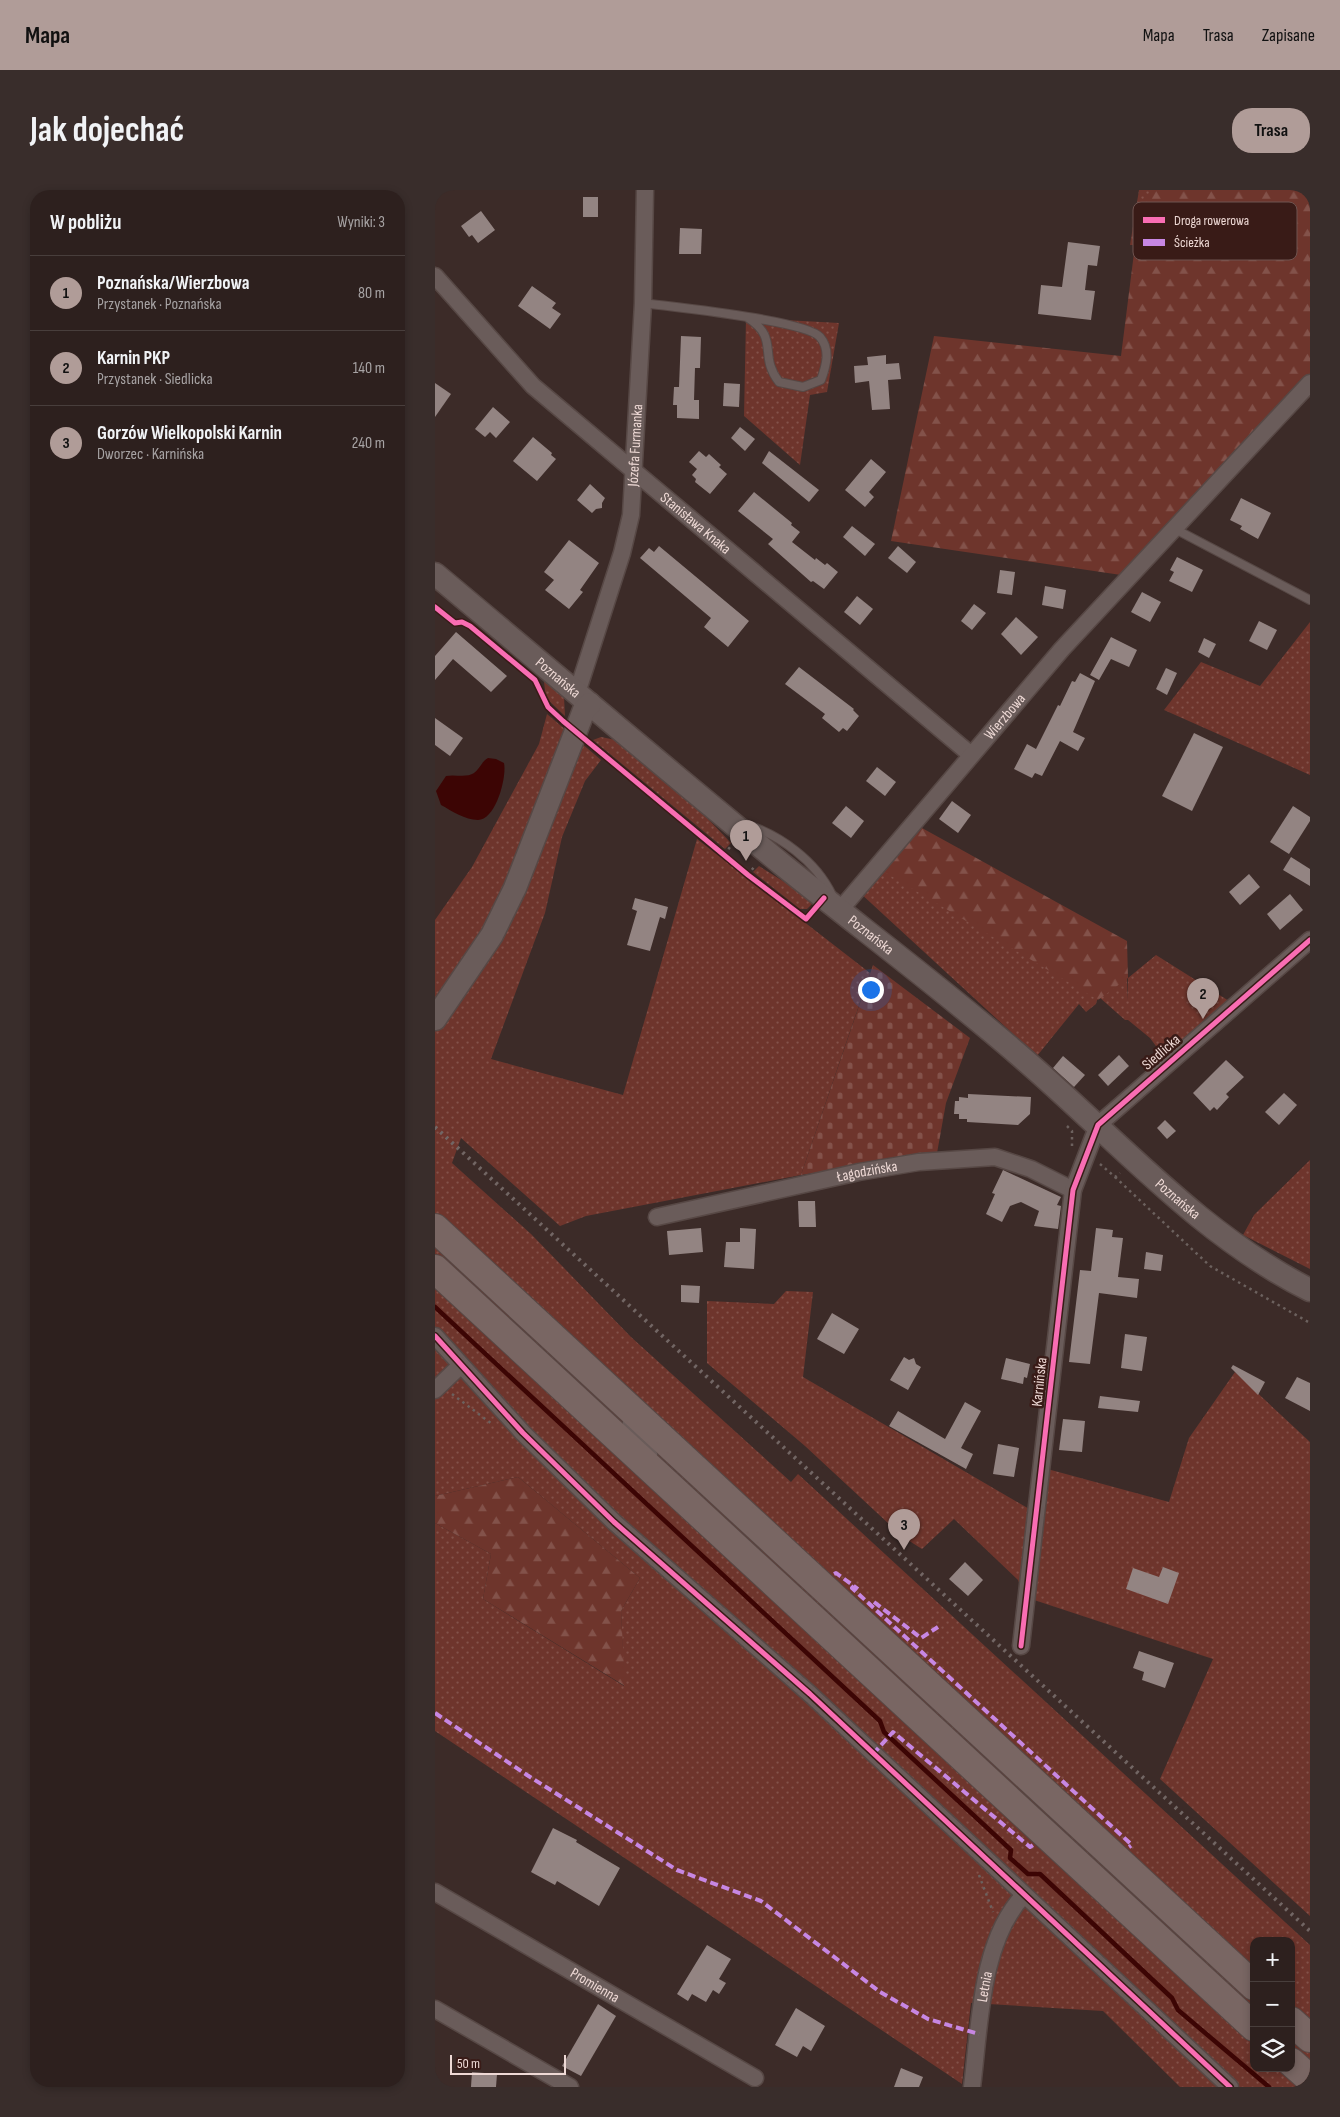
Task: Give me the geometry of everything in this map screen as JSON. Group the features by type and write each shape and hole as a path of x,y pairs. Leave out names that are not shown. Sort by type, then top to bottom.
{"highway":[{"path":"435,1228 1250,1982"},
{"path":"435,1269 1250,2023"},
{"path":"1295,2025 1310,2038"},
{"path":"1295,2066 1310,2079"}],"main road":[{"name":"Poznańska","path":"435,574 544,668 584,698 725,817 1018,1054 1181,1202 1220,1233 1278,1273 1310,1290"},
{"path":"435,1020 491,935 515,888 585,710 584,698"}],"street":[{"name":"Józefa Furmanka","path":"584,698 631,515 643,303 645,190"},
{"name":"Stanisława Knaka","path":"435,276 533,386 970,754"},
{"name":"Wierzbowa","path":"840,910 970,754 1062,649 1310,383"},
{"name":"Siedlicka","path":"1098,1125 1310,940"},
{"name":"Karnińska","path":"1021,1646 1073,1190 1098,1125"},
{"name":"Łagodzińska","path":"657,1217 859,1172 919,1162 995,1157 1031,1168 1073,1190"},
{"path":"435,1336 523,1433 615,1522 810,1694 1230,2087"},
{"path":"435,1390 461,1366"},
{"name":"Promienna","path":"435,1892 755,2078"},
{"name":"Letnia","path":"972,2087 991,1953 1000,1928 1012,1907 1024,1895"},
{"path":"435,2009 570,2087"}],"lane":[{"path":"643,303 748,318 802,327 815,332 821,338 826,351 827,362 821,380 803,388 779,382 769,366 766,335 760,326 748,318"},
{"path":"1175,529 1310,600"},
{"path":"562,1347 606,1398"},
{"path":"543,1369 605,1414"},
{"path":"619,1413 643,1442"},
{"path":"620,1426 658,1455"},
{"path":"683,1470 746,1515"},
{"path":"675,1480 725,1539"}],"path":[{"path":"1115,1177 1210,1266 1310,1324"},
{"path":"978,1872 996,1918"}],"green space":[{"path":"1139,190 1155,190 1151,202 1137,202"},
{"path":"1154,190 1310,190 1310,383 1128,576 891,541 934,336 1121,356 1133,260 1297,260 1297,202 1147,202 1149,194"},
{"path":"1133,227 1133,245 1130,245"},
{"path":"746,318 839,323 827,392 810,395 800,465 744,416"},
{"path":"1310,622 1310,775 1164,710 1201,662 1260,686"},
{"path":"547,680 564,697 565,716 546,698 544,682"},
{"path":"547,714 601,760 585,781 562,837 545,913 491,1059 623,1095 697,839 870,973 801,1175 586,1216 560,1226 461,1138 452,1163 531,1234 631,1337 791,1482 798,1474 1310,1945 1310,2087 1180,2087 1103,2011 971,2003 962,2084 435,1731 435,1523 491,1554 483,1599 624,1686 621,1611 640,1578 518,1477 435,1496 435,920 472,867 539,744"},
{"path":"601,737 616,740 689,799 731,843 725,849 593,740"},
{"path":"908,823 922,828 1127,941 1128,978 1098,1000 876,867"},
{"path":"759,866 815,901 807,909 800,909 753,872"},
{"path":"879,867 1098,997 1096,1004 1086,1012 1079,1004 1037,1056 859,892"},
{"path":"1156,955 1229,1001 1166,1054 1161,1053 1150,1038 1128,1020 1125,1020 1099,997 1127,978 1128,1001 1128,978"},
{"path":"873,965 970,1038 946,1103 937,1153 801,1175"},
{"path":"1310,1160 1310,1269 1243,1235 1254,1215"},
{"path":"786,1291 813,1292 803,1377 1031,1510 1040,1467 1169,1502 1189,1438 1235,1372 1310,1442 1310,1916 1160,1779 1213,1659 1025,1597 1018,1580 954,1519 922,1549 903,1537 805,1446 707,1363 707,1301 774,1304"},
{"path":"518,1477 640,1578 621,1611 625,1686 483,1599 491,1554 435,1523 435,1496"}],"shaded area":[{"path":"488,758 504,763 502,787 495,806 490,813 484,818 473,820 441,805 436,791 446,776 471,774"}],"building":[{"path":"583,197 598,197 598,217 583,217"},
{"path":"481,211 495,230 478,243 472,235 469,237 461,226"},
{"path":"680,228 702,229 701,254 679,254"},
{"path":"1068,242 1100,246 1097,266 1088,265 1085,290 1095,291 1091,320 1038,314 1041,285 1062,287"},
{"path":"532,286 556,303 552,308 561,314 550,329 518,306"},
{"path":"681,336 701,337 700,368 695,368 694,400 699,400 699,419 677,418 677,405 673,405 674,387 679,387"},
{"path":"886,355 886,364 899,363 901,379 888,380 890,409 872,410 869,381 855,383 854,366 868,365 867,357"},
{"path":"435,383 451,394 435,417"},
{"path":"724,383 740,384 739,407 723,406"},
{"path":"493,407 510,422 496,438 490,432 485,437 475,429"},
{"path":"740,427 755,439 745,451 731,438"},
{"path":"533,437 552,453 551,455 556,459 537,481 513,461"},
{"path":"699,451 706,457 709,454 721,465 719,467 727,474 710,494 695,482 696,479 692,475 697,469 689,462"},
{"path":"769,451 819,490 809,502 762,463"},
{"path":"871,459 886,472 869,492 874,497 865,507 845,490"},
{"path":"590,484 605,498 602,508 596,509 592,513 577,500"},
{"path":"754,492 792,523 791,525 800,532 792,542 815,560 816,558 825,565 827,563 838,572 824,589 813,581 811,582 768,544 773,539 738,511"},
{"path":"1241,498 1271,513 1258,539 1240,529 1242,526 1230,520"},
{"path":"852,526 875,544 865,556 843,537"},
{"path":"569,540 599,563 580,590 583,592 569,609 545,590 554,580 544,572"},
{"path":"659,546 749,621 728,647 704,627 711,618 640,558 649,548 654,552"},
{"path":"898,546 916,562 907,573 888,558"},
{"path":"1177,557 1203,570 1192,592 1169,581 1174,572 1170,570"},
{"path":"1000,570 1015,572 1012,595 997,593"},
{"path":"1045,586 1066,590 1063,609 1042,605"},
{"path":"1142,592 1161,602 1150,622 1131,612"},
{"path":"857,596 873,609 860,625 844,612"},
{"path":"974,604 986,613 972,630 961,621"},
{"path":"1016,617 1038,637 1021,655 1001,634"},
{"path":"1259,621 1277,630 1267,650 1249,641"},
{"path":"456,632 507,676 491,692 453,659 435,680 435,656"},
{"path":"1111,637 1137,650 1129,667 1111,659 1099,680 1090,675"},
{"path":"1204,638 1216,644 1209,658 1198,652"},
{"path":"799,667 854,709 859,716 847,731 843,728 839,732 822,718 825,714 785,684"},
{"path":"1166,668 1177,673 1167,695 1156,689"},
{"path":"1080,673 1095,681 1073,732 1085,738 1078,751 1060,741 1042,776 1035,773 1032,778 1014,769 1027,744 1036,749 1058,705 1060,706 1072,681 1075,682"},
{"path":"435,718 463,738 450,756 435,745"},
{"path":"1194,733 1223,747 1192,811 1162,796"},
{"path":"877,767 896,782 885,796 866,781"},
{"path":"952,801 971,815 958,833 939,819"},
{"path":"846,806 864,821 851,838 832,823"},
{"path":"1293,806 1310,817 1310,821 1289,854 1270,842"},
{"path":"1291,857 1310,869 1310,886 1283,870"},
{"path":"1249,874 1260,887 1240,905 1229,892"},
{"path":"1290,894 1303,910 1280,930 1267,914"},
{"path":"635,898 668,907 665,919 660,917 650,951 627,945 637,911 632,909"},
{"path":"1119,1055 1129,1066 1108,1086 1098,1075"},
{"path":"1063,1056 1085,1075 1074,1087 1053,1068"},
{"path":"1226,1060 1244,1077 1226,1094 1229,1097 1217,1110 1214,1107 1210,1111 1193,1093"},
{"path":"1284,1093 1297,1105 1279,1125 1265,1112"},
{"path":"968,1094 1031,1097 1030,1114 1018,1125 967,1122 967,1119 959,1119 959,1114 954,1114 955,1101 959,1101 959,1097 968,1098"},
{"path":"1165,1120 1176,1131 1167,1139 1157,1128"},
{"path":"1003,1170 1061,1197 1057,1205 1061,1206 1058,1229 1034,1226 1039,1211 1021,1202 1010,1206 1002,1222 986,1214 995,1194 992,1193"},
{"path":"798,1201 815,1201 816,1227 799,1227"},
{"path":"701,1228 703,1252 669,1255 667,1231"},
{"path":"740,1228 756,1229 754,1269 724,1267 726,1242 740,1242"},
{"path":"1096,1228 1113,1230 1112,1237 1123,1238 1118,1277 1139,1279 1137,1298 1099,1293 1090,1364 1069,1362 1080,1270 1091,1271"},
{"path":"1146,1252 1163,1255 1161,1271 1144,1269"},
{"path":"681,1285 700,1286 699,1303 681,1302"},
{"path":"832,1313 859,1329 844,1354 817,1339"},
{"path":"1125,1334 1147,1337 1142,1371 1121,1368"},
{"path":"904,1357 909,1360 914,1358 916,1364 921,1367 908,1390 890,1380"},
{"path":"1006,1358 1030,1364 1027,1378 1024,1377 1023,1384 1001,1379"},
{"path":"1233,1365 1265,1382 1258,1395 1231,1368"},
{"path":"1297,1377 1310,1383 1310,1411 1285,1398"},
{"path":"1100,1396 1140,1401 1138,1412 1098,1408"},
{"path":"965,1402 981,1411 961,1448 973,1454 966,1469 889,1426 898,1411 945,1439"},
{"path":"1063,1419 1085,1421 1082,1452 1059,1450"},
{"path":"998,1444 1019,1448 1014,1477 993,1474"},
{"path":"965,1562 983,1580 968,1596 949,1579"},
{"path":"1163,1567 1179,1573 1168,1604 1126,1589 1133,1568 1159,1577"},
{"path":"1139,1651 1174,1663 1165,1688 1142,1680 1144,1672 1133,1668"},
{"path":"553,1828 577,1840 576,1842 620,1868 599,1906 557,1881 555,1885 531,1872"},
{"path":"707,1945 731,1959 719,1979 726,1983 719,1994 713,1990 706,2002 692,1994 688,2001 677,1994"},
{"path":"598,2004 616,2016 581,2076 562,2066"},
{"path":"796,2008 825,2026 811,2051 803,2046 797,2057 775,2045"},
{"path":"901,2068 923,2077 919,2087 894,2087"},
{"path":"472,2072 497,2074 496,2087 471,2087"}],"waterway":[{"path":"435,1307 880,1721 884,1732 1011,1850 1010,1858 1028,1874 1040,1874 1172,1998 1178,2010 1269,2087"}],"railway":[{"path":"435,1127 1310,1931"}],"marked path":[{"path":"834,1574 836,1573 858,1589"},
{"path":"854,1586 852,1588 1132,1845 1129,1847"},
{"path":"874,1602 921,1638 938,1627"},
{"path":"435,1713 527,1775 677,1870 761,1901 880,1992 928,2019 979,2034"},
{"path":"873,1754 893,1732 1030,1847 1033,1845"}],"cycle path":[{"path":"435,607 455,623 462,622 470,626 535,680 548,707 563,721 748,875 806,919 824,898"},
{"path":"1021,1646 1073,1190 1098,1125 1310,940"},
{"path":"435,1336 523,1433 614,1522 810,1694 1230,2087"}],"place":[{"name":"Poznańska/Wierzbowa","path":"746,861"},
{"name":"Karnin PKP","path":"1203,1019"},
{"name":"Gorzów Wielkopolski Karnin","path":"904,1550"}]}
